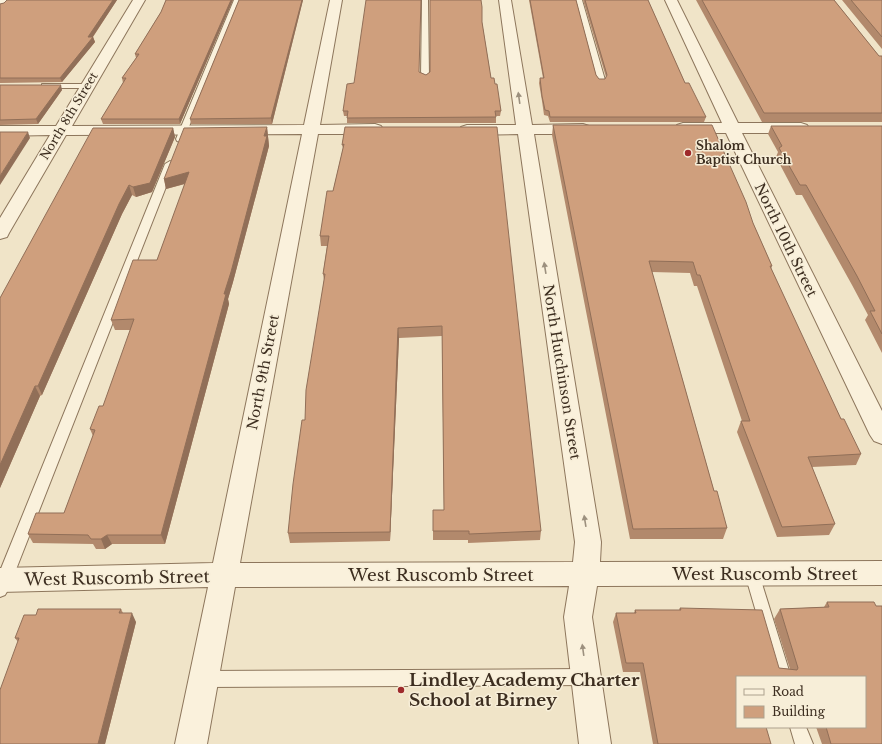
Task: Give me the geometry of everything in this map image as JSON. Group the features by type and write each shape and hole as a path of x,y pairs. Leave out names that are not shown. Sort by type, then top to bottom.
{"street":[{"path":"0,4 4,0"},
{"name":"North 8th Street","path":"0,233 139,0"},
{"name":"North 9th Street","path":"191,744 336,0"},
{"name":"North Hutchinson Street","path":"505,0 588,542 585,574 578,617 596,744"},
{"name":"North 10th Street","path":"671,0 882,435"},
{"path":"668,128 819,128"},
{"path":"0,131 311,129 390,130"},
{"path":"453,130 596,129"},
{"name":"West Ruscomb Street","path":"1,583 223,575 882,573"}],"lane":[{"path":"1,583 237,0"},
{"path":"425,0 425,77"},
{"path":"579,0 600,80"},
{"path":"40,86 88,86"},
{"path":"752,574 783,676"},
{"path":"203,679 586,677"},
{"path":"798,728 804,744"}],"building":[{"path":"7,0 113,0 88,37 93,37 60,78 0,78 0,4"},
{"path":"166,0 231,0 179,119 101,119 126,78 122,78 139,54 135,54 161,12"},
{"path":"239,0 302,0 271,118 190,119"},
{"path":"366,0 421,0 419,72 426,75 430,72 430,0 481,0 482,22 491,78 494,78 495,84 497,84 501,111 495,111 496,117 347,118 348,111 343,111 347,84 354,83"},
{"path":"530,0 576,0 596,75 599,79 605,79 607,75 585,0 648,0 685,83 689,83 706,117 550,117 549,111 545,110 542,96 540,78 544,78"},
{"path":"702,0 834,0 879,56 882,56 882,113 764,113"},
{"path":"851,0 882,0 882,37"},
{"path":"0,85 61,85 36,119 0,120"},
{"path":"553,125 712,125 746,202 753,223 772,266 770,266 841,419 844,419 861,454 808,457 835,524 782,527 741,421 750,421 700,275 697,275 693,262 649,261 714,491 717,491 727,528 633,529"},
{"path":"771,126 882,126 882,334 870,311 875,311 857,276 806,185 800,185 779,148 782,146"},
{"path":"267,127 264,136 267,136 224,294 226,294 161,535 107,535 101,539 91,539 88,535 28,534 36,513 64,513 95,430 90,429 99,406 103,406 134,319 111,320 133,260 157,260 189,172 164,179 184,128"},
{"path":"345,127 497,127 541,531 469,534 469,531 433,531 433,510 444,510 442,326 398,328 390,532 288,533 302,420 305,420 306,390 325,274 323,274 329,236 320,236 327,191 333,191 344,144 342,145"},
{"path":"93,128 173,128 150,183 133,187 129,185 119,204 38,386 35,386 0,465 0,298"},
{"path":"0,132 28,132 0,176"},
{"path":"827,602 874,602 876,606 882,606 882,744 831,744 826,728 866,728 866,676 736,676 736,728 766,728 771,744 658,744 643,663 626,663 616,613 636,613 635,610 681,610 680,608 762,610 779,668 797,670 798,668 780,609 829,607"},
{"path":"38,609 121,609 119,613 132,613 98,744 0,744 0,690 19,638 15,638 24,615 36,615"}],"place":[{"name":"Shalom Baptist Church","path":"688,153"},
{"name":"Lindley Academy Charter School at Birney","path":"401,690"}]}
